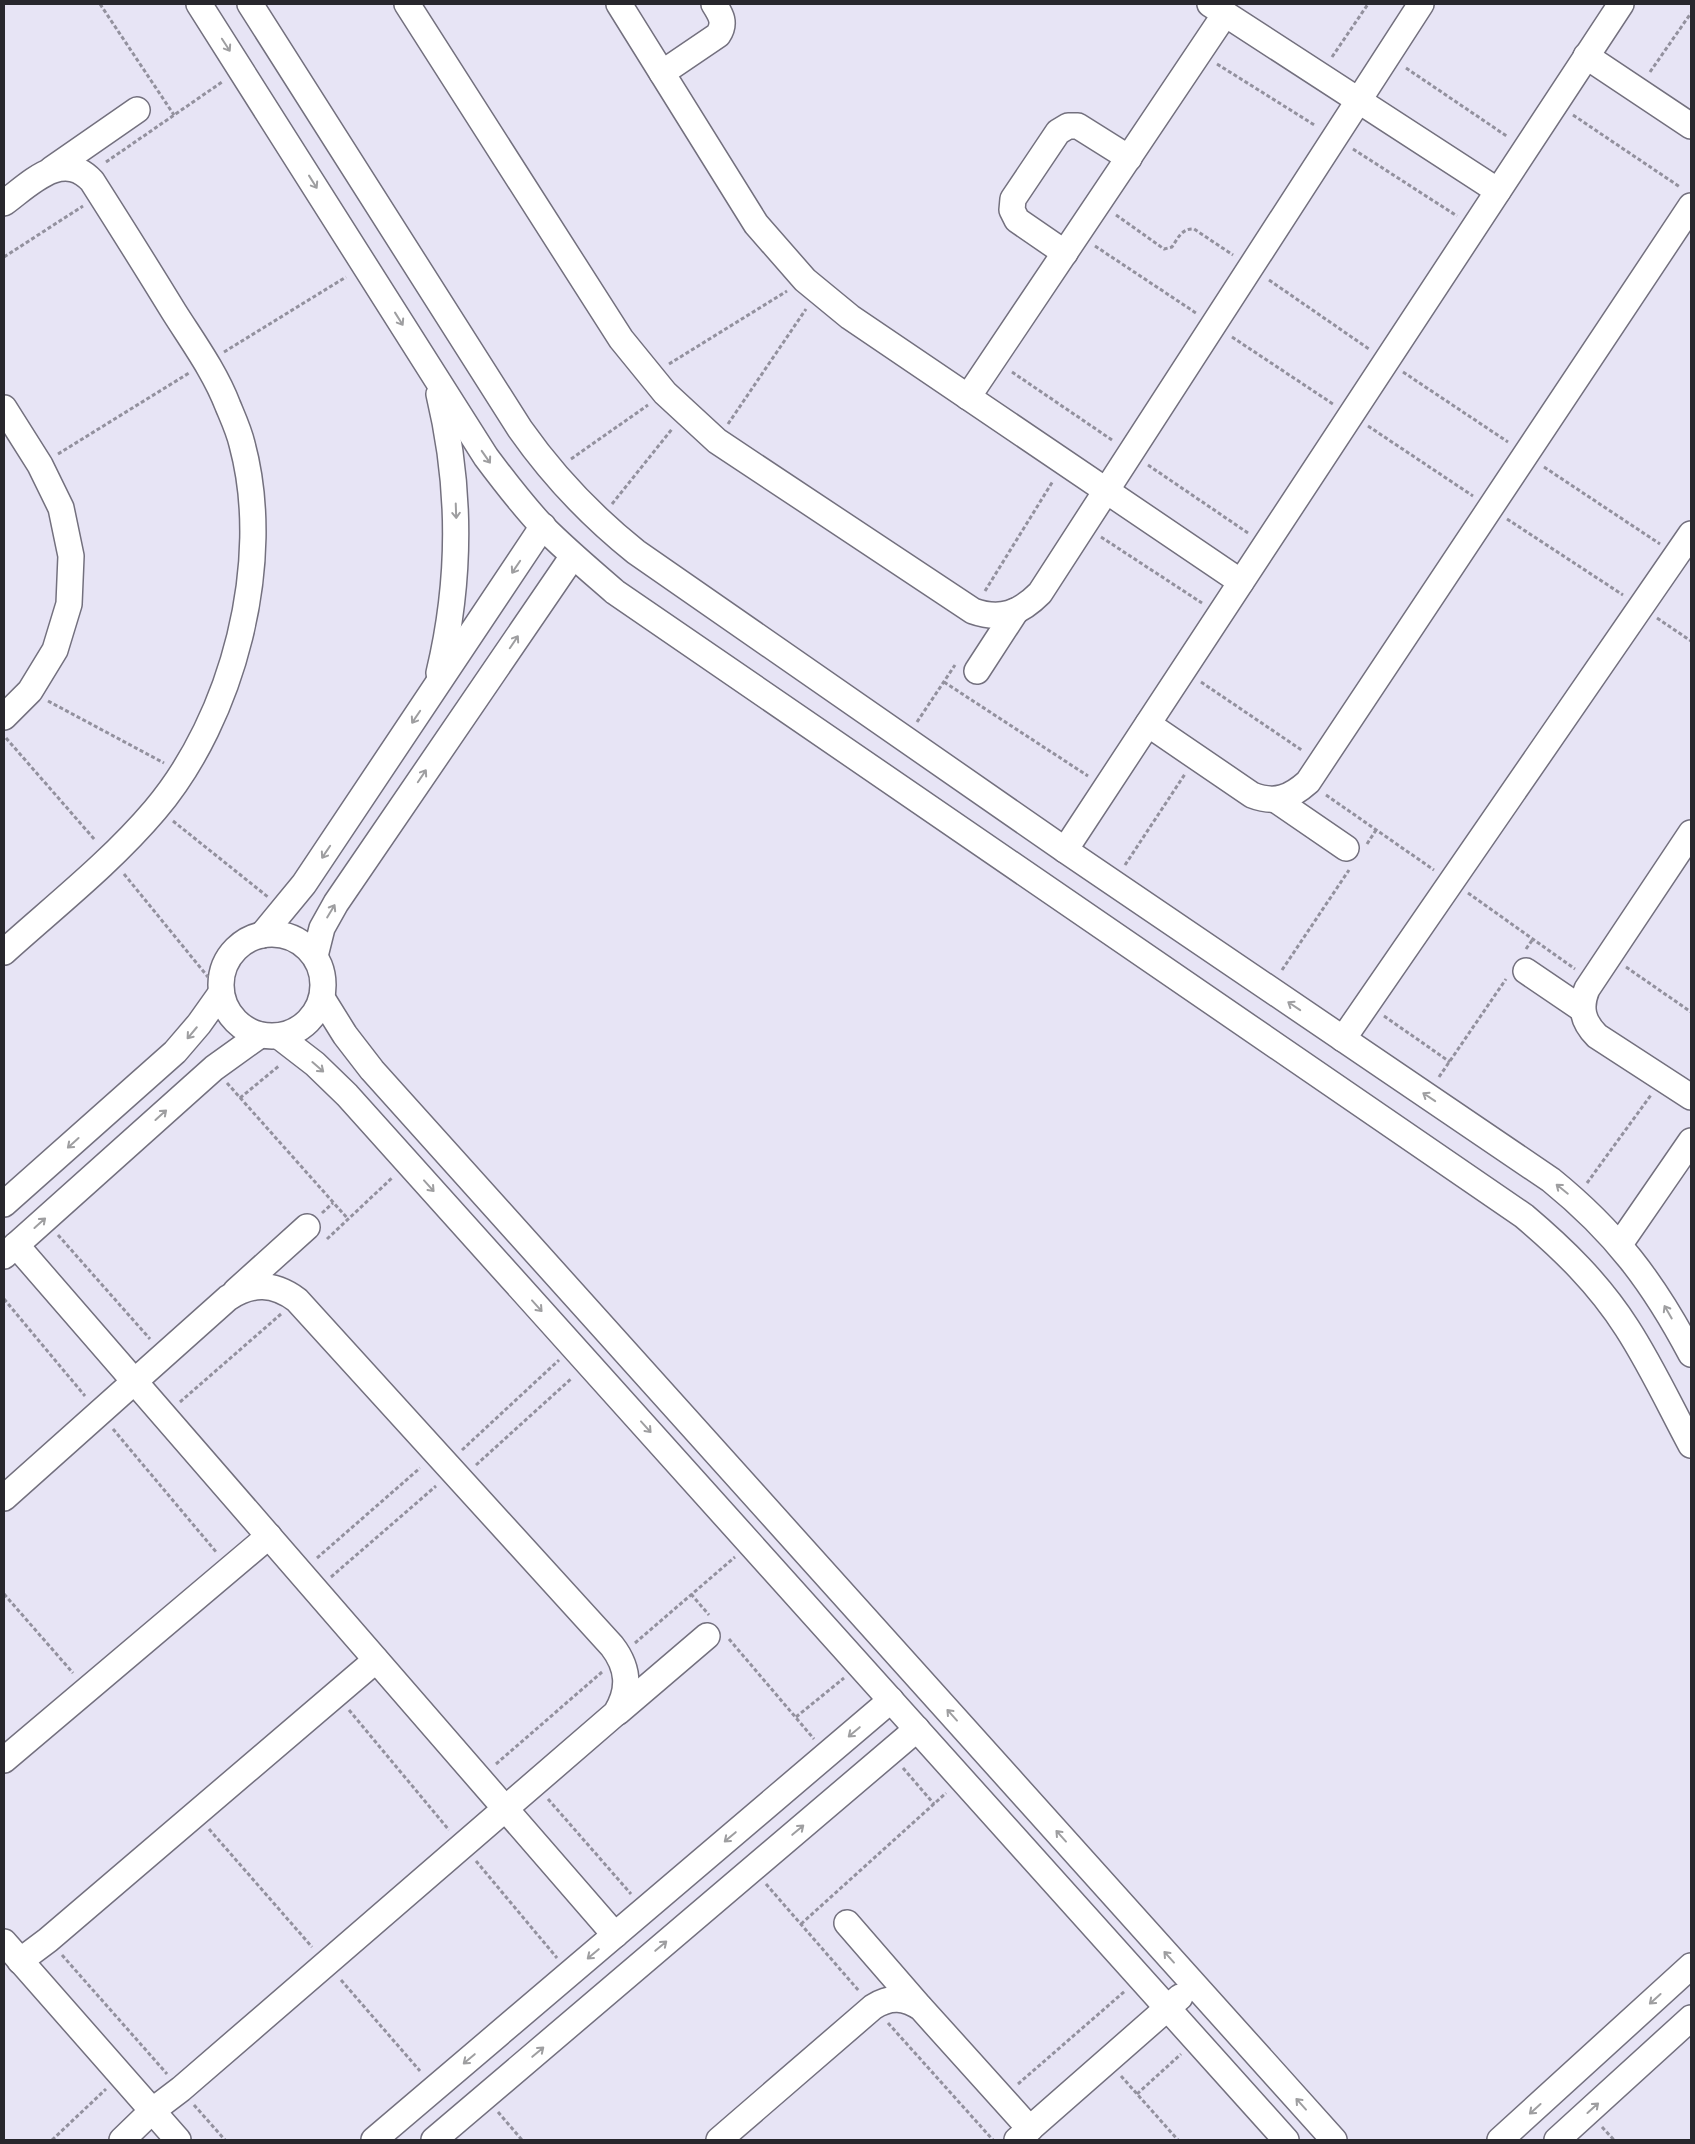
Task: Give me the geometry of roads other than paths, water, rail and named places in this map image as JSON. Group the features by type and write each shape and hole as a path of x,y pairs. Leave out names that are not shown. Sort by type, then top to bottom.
{"street":[{"path":"199,4 486,456 543,526 573,556 615,592 1524,1216 1569,1256 1609,1302 1642,1353 1691,1445"},
{"path":"250,4 520,430 552,472 599,521 636,552 906,740 1551,1180 1575,1200 1620,1244 1661,1300 1691,1354"},
{"path":"406,4 621,339 657,385 684,413 717,441 973,611 987,616 1002,616 1016,611 1029,604 1040,593 1421,4"},
{"path":"619,4 756,224 811,286 850,318 1241,582"},
{"path":"662,73 718,35 723,25 714,4"},
{"path":"1065,850 1621,4"},
{"path":"968,397 1200,52 1218,9 1498,190"},
{"path":"1586,56 1691,126"},
{"path":"4,203 137,110"},
{"path":"1071,243 1014,216 1012,205 1018,192 1058,132 1068,126 1078,126 1129,158"},
{"path":"4,952 128,840 157,808 182,773 204,736 222,697 245,614 251,572 252,529 249,486 242,444 227,403 206,363 93,185 70,168 52,169"},
{"path":"1148,724 1252,795 1264,800 1276,800 1299,790 1314,772 1491,508 1687,198"},
{"path":"435,376 451,453 456,532 451,610 436,686"},
{"path":"4,408 40,465 61,508 71,556 69,604 55,650 30,692 4,717"},
{"path":"262,935 304,884 543,526"},
{"path":"1343,1039 1691,534"},
{"path":"315,956 322,928 336,903 573,556"},
{"path":"968,664 1016,611"},
{"path":"1276,800 1354,854"},
{"path":"1691,833 1592,981 1583,999 1582,1009 1584,1019 1597,1036 1691,1097"},
{"path":"615,1935 134,1381 10,1250 214,1068 279,1041 302,1028 318,1009 322,998 323,976 315,956 305,945 292,938 278,934 262,935 242,944 234,951 222,971 221,993 224,1005 230,1016 248,1031 279,1041 342,1090 1286,2140"},
{"path":"1519,966 1582,1009"},
{"path":"4,1204 175,1052 199,1024 221,993"},
{"path":"322,998 345,1035 372,1070 1334,2140"},
{"path":"1620,1244 1691,1141"},
{"path":"4,1498 228,1298 316,1234"},
{"path":"228,1298 251,1286 263,1286 281,1290 297,1300 450,1466 620,1656 627,1679 626,1691 616,1713"},
{"path":"4,1760 269,1536"},
{"path":"122,2140 152,2112 181,2090 616,1713 715,1630"},
{"path":"20,1961 48,1940 376,1660"},
{"path":"374,2140 891,1700"},
{"path":"434,2140 916,1729"},
{"path":"847,1923 1002,2099 1023,2135 1194,1985"},
{"path":"4,1942 178,2140"},
{"path":"1500,2140 1691,1966"},
{"path":"719,2140 880,2002 897,1999 906,2000 921,2008"},
{"path":"1557,2140 1691,2018"}]}
